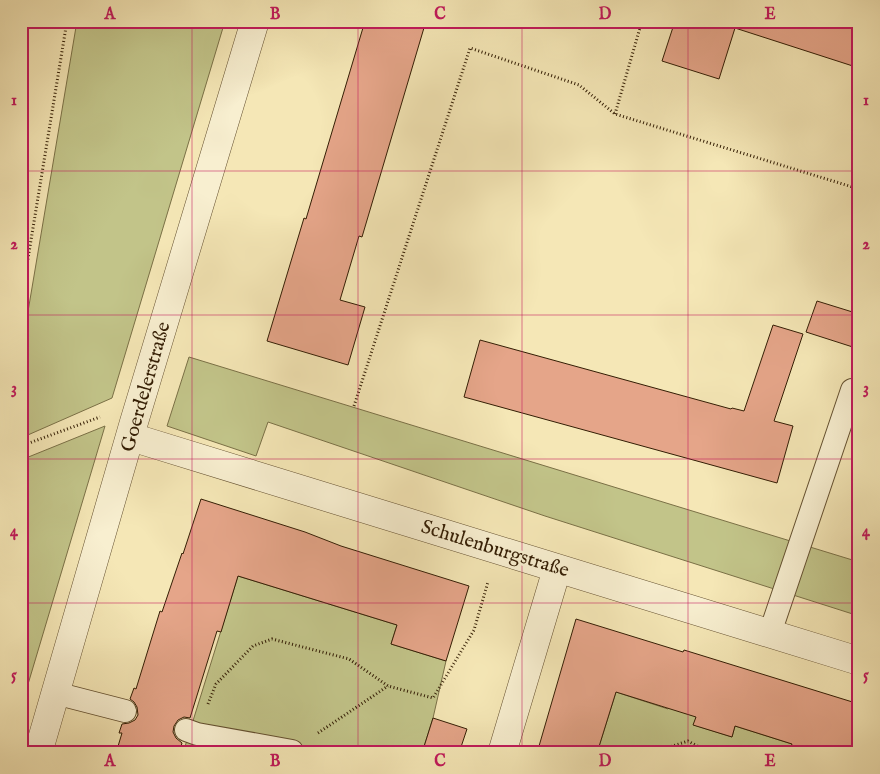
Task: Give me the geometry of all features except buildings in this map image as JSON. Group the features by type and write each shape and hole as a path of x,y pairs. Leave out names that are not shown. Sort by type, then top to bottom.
{"street":[{"name":"Goerdelerstraße","path":"38,753 132,430 255,21"},
{"name":"Schulenburgstraße","path":"132,430 497,550 859,661"},
{"path":"502,753 557,569"}],"lane":[{"path":"770,633 852,390"},
{"path":"55,694 126,712"},
{"path":"192,732 292,751"}],"path":[{"path":"21,301 67,21"},
{"path":"615,114 642,21"},
{"path":"354,406 470,48 579,84 615,114 859,189"},
{"path":"21,446 106,415 132,430"},
{"path":"192,732 216,684 253,646 272,639 349,659 388,686 434,698 474,630 497,550"},
{"path":"292,751 388,686"},
{"path":"651,753 688,741 710,753"}],"green space":[{"path":"77,21 225,21 112,398 21,438 21,353"},
{"path":"189,357 859,562 859,616 545,516 268,422 256,456 167,426"},
{"path":"105,426 23,701 21,706 21,460"},
{"path":"238,576 397,625 391,644 446,661 433,718 422,753 183,753"},
{"path":"616,692 668,709 670,707 697,715 694,725 732,737 735,726 792,744 789,753 597,753"}]}
